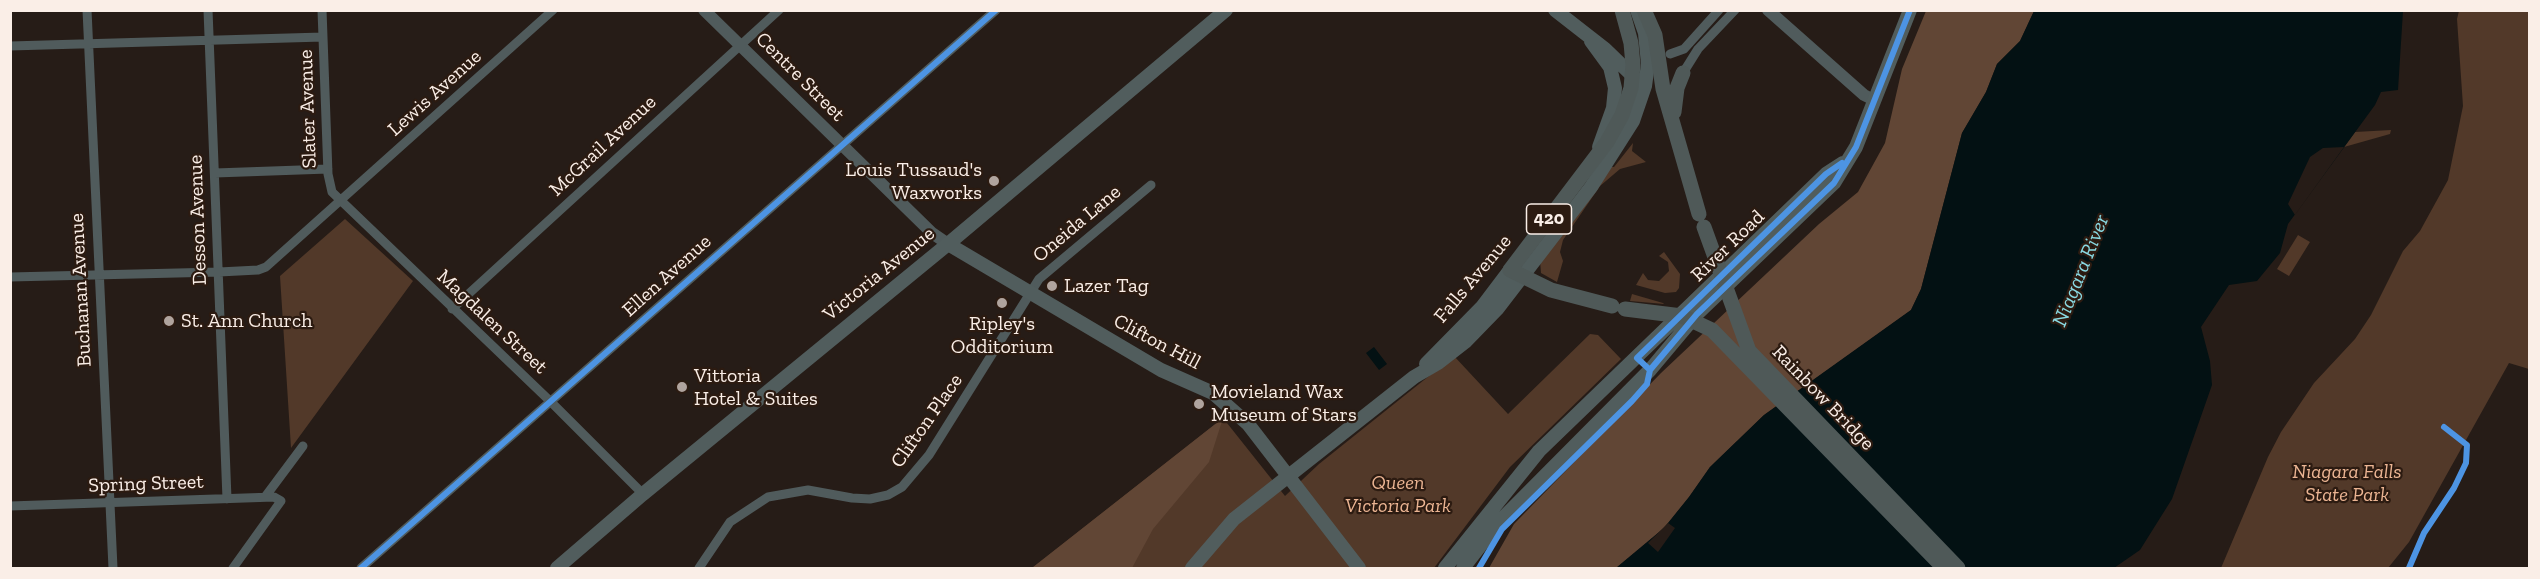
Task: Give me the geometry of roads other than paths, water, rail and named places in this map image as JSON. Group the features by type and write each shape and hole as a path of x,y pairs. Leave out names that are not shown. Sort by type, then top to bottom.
{"highway":[{"name":"Falls Avenue","path":"1516,273 1619,121 1639,81 1622,10"},
{"path":"1644,10 1656,41 1662,82 1676,133"},
{"path":"1656,41 1663,51 1670,54"},
{"path":"1676,133 1675,97 1683,73"},
{"name":"Rainbow Bridge","path":"1676,133 1702,220 1744,341 1754,358 1958,568"},
{"name":"Rainbow Bridge","path":"1516,273 1551,290 1618,308 1667,313 1695,320 1712,330 1944,568"}],"main road":[{"path":"1555,10 1605,49 1639,81"},
{"name":"Falls Avenue","path":"1192,568 1234,519 1414,377 1516,273 1591,187 1628,131 1639,81 1648,64 1647,42 1637,10"},
{"name":"River Road","path":"1463,568 1498,523 1650,370 1697,314 1834,183 1856,147 1910,10"},
{"name":"Victoria Avenue","path":"557,568 643,494 948,244 1226,11"},
{"path":"1592,41 1610,67 1615,88 1613,108 1593,161"},
{"name":"River Road","path":"1445,568 1539,451 1826,174 1845,162"},
{"name":"Clifton Hill","path":"948,244 1161,370 1213,393 1248,424 1359,568"}],"street":[{"name":"Buchanan Avenue","path":"87,10 113,568"},
{"name":"Desson Avenue","path":"208,10 227,499"},
{"name":"Slater Avenue","path":"322,10 328,169 332,192 341,203"},
{"name":"Lewis Avenue","path":"10,277 219,272 258,270 266,267 341,203 553,10"},
{"name":"Centre Street","path":"704,10 932,233 948,244"},
{"name":"McGrail Avenue","path":"452,309 779,10"},
{"name":"Ellen Avenue","path":"362,568 996,10"},
{"path":"1670,54 1684,49 1719,10"},
{"path":"1683,73 1698,49 1735,10"},
{"path":"1768,10 1864,95 1874,100"},
{"path":"10,46 323,38"},
{"path":"215,173 328,169"},
{"name":"Oneida Lane","path":"1029,293 1039,279 1151,185"},
{"name":"Magdalen Street","path":"341,203 551,402 643,494"},
{"name":"Clifton Place","path":"699,568 730,522 748,508 768,497 808,490 870,499 888,495 902,487 929,455 1029,293"},
{"path":"265,497 303,446"},
{"name":"Spring Street","path":"10,506 265,497 274,497 281,501 233,568"}],"water":[{"name":"Niagara River","path":"2034,11 2403,11 2398,90 2381,92 2375,105 2288,224 2280,253 2257,281 2229,285 2201,327 2210,361 2212,385 2172,499 2140,550 2114,568 1616,568 1664,528 1710,467 1764,415 1911,310 1921,289 1962,133 1986,92 1997,64 2020,41"},
{"path":"1374,347 1387,364 1379,370 1366,353"}],"place":[{"name":"Louis Tussaud's Waxworks","path":"994,181"},
{"name":"Lazer Tag","path":"1052,286"},
{"name":"Ripley's Odditorium","path":"1002,303"},
{"name":"St. Ann Church","path":"169,321"},
{"name":"Vittoria Hotel & Suites","path":"682,387"},
{"name":"Movieland Wax Museum of Stars","path":"1199,404"}],"park label":[{"name":"Niagara Falls State Park","path":"2347,484"},
{"name":"Queen Victoria Park","path":"1398,494"}]}
